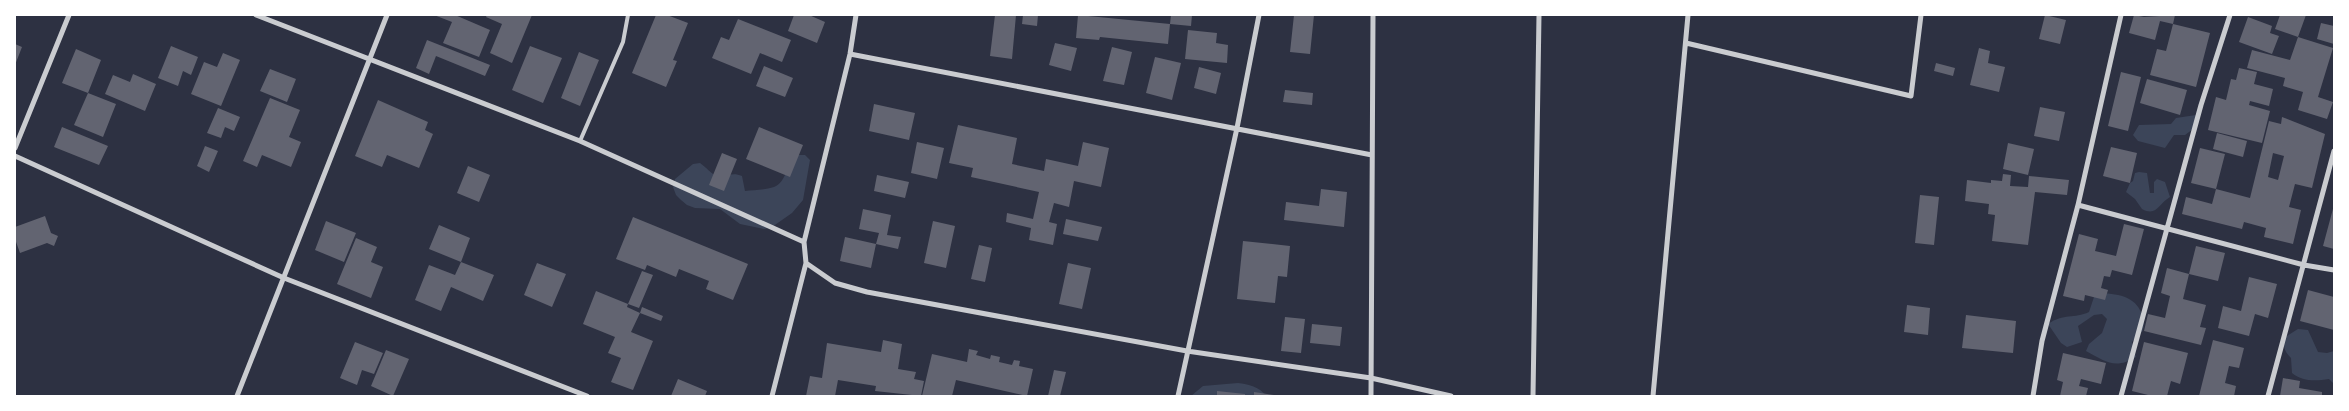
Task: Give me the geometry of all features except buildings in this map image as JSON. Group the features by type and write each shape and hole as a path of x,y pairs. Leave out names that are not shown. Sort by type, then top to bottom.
{"street":[{"path":"15,148 69,15"},
{"path":"256,15 371,58 580,141 804,242"},
{"path":"237,396 387,15"},
{"path":"772,396 806,263 804,242 850,54 856,15"},
{"path":"1178,396 1237,128 1259,15"},
{"path":"1371,396 1373,15"},
{"path":"1533,396 1538,15"},
{"path":"1653,396 1688,15"},
{"path":"1686,43 1911,96 1921,15"},
{"path":"2032,396 2042,341 2078,205 2121,15"},
{"path":"2121,396 2168,230 2200,105 2230,15"},
{"path":"850,54 1372,155"},
{"path":"2268,396 2334,151"},
{"path":"15,156 284,278 586,396"},
{"path":"2078,205 2304,265 2334,270"},
{"path":"806,263 835,283 867,292 1187,351 1371,378 1451,396"}],"lane":[{"path":"580,141 623,42 628,15"}],"shaded area":[{"path":"2196,115 2197,126 2185,135 2174,135 2165,148 2138,141 2133,135 2139,125 2171,124 2176,118"},
{"path":"797,155 805,155 810,160 803,200 792,213 772,227 764,229 740,224 720,209 695,208 687,205 676,195 673,187 675,179 693,164 700,163 717,176 735,174 742,176 745,191 771,188 778,185"},
{"path":"2135,173 2147,173 2150,193 2154,193 2154,182 2157,179 2165,182 2170,197 2154,211 2142,209 2135,199 2126,192 2133,181"},
{"path":"2101,293 2115,294 2127,298 2133,301 2141,311 2144,321 2143,330 2132,342 2136,357 2129,361 2110,363 2086,351 2089,344 2102,333 2107,319 2102,314 2094,315 2078,326 2082,342 2067,347 2061,343 2048,324 2059,318 2089,312 2094,297"},
{"path":"2298,329 2308,330 2318,352 2327,353 2334,351 2334,384 2329,379 2305,379 2292,373 2291,358 2285,349 2284,340 2285,337"},
{"path":"1238,383 1254,387 1266,396 1191,396 1203,386"}]}
